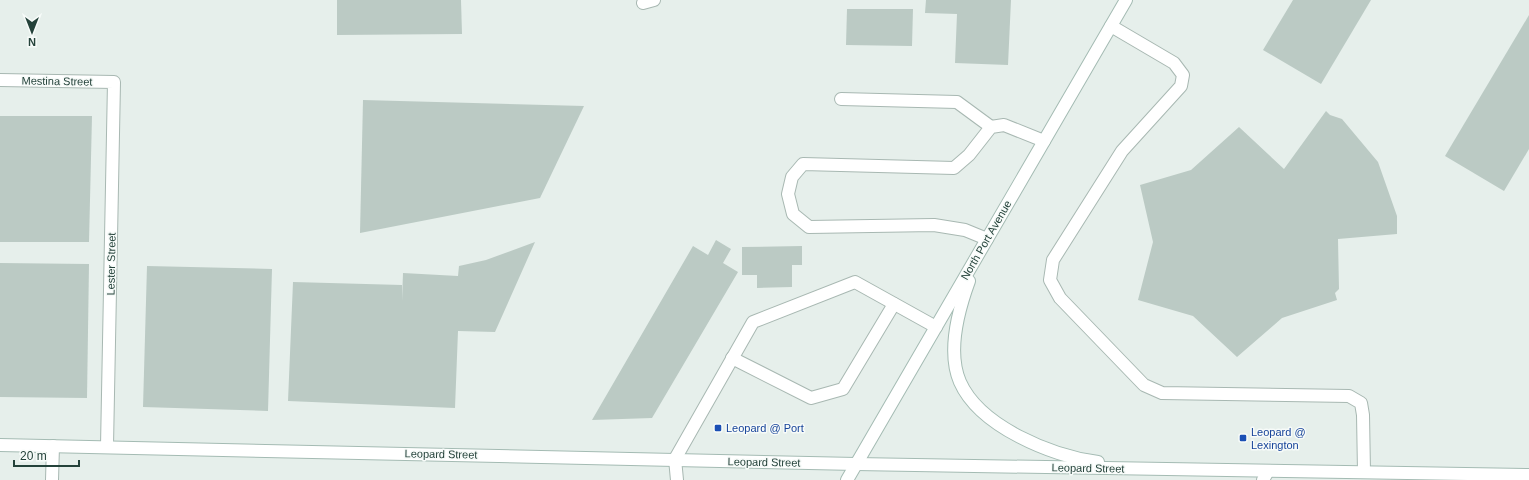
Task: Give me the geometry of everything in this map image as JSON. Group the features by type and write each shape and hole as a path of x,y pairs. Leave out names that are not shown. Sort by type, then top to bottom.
{"main road":[{"name":"North Port Avenue","path":"847,480 1126,0"},
{"path":"1111,26 1174,63 1182,75 1181,86 1122,151 1053,260 1050,280 1060,298 1144,385 1162,393 1349,396 1361,402 1363,415 1364,472"},
{"name":"Mestina Street","path":"0,80 114,82"},
{"name":"Lester Street","path":"107,446 114,82"},
{"path":"841,99 957,102 991,127"},
{"path":"987,239 965,230 934,225 809,227 793,214 788,194 792,178 803,164 954,168 969,155 991,127 1004,125 1044,141"},
{"path":"981,250 961,303 955,332 955,361 960,382 971,400 994,420 1012,432 1031,443 1057,453 1088,460 1176,469"},
{"path":"677,480 675,459 753,322 855,282 936,327"},
{"path":"732,358 811,398 843,390 894,304"},
{"name":"Leopard Street","path":"0,445 107,446 856,464 1176,469 1266,475 1364,472 1529,475"},
{"path":"52,446 52,480"}],"building":[{"path":"337,0 461,0 462,34 337,35"},
{"path":"926,0 1011,0 1008,65 955,63 957,14 925,13"},
{"path":"1293,0 1371,0 1321,84 1263,50"},
{"path":"847,9 913,9 912,46 846,45"},
{"path":"1529,15 1529,149 1504,191 1445,156"},
{"path":"363,100 584,106 540,198 360,233"},
{"path":"1326,111 1330,115 1342,119 1378,162 1397,216 1397,234 1338,239 1339,289 1335,293 1337,300 1282,318 1237,357 1193,316 1138,300 1153,242 1140,185 1191,170 1239,127 1284,169"},
{"path":"0,116 92,116 89,242 0,242"},
{"path":"716,240 731,249 723,263 738,272 652,418 592,420 693,246 708,255"},
{"path":"535,242 495,332 458,331 455,408 288,401 293,282 402,285 402,301 403,273 458,276 459,266 486,260"},
{"path":"802,246 802,265 792,265 792,287 757,288 757,275 742,275 742,247"},
{"path":"0,263 89,264 87,398 0,397"},
{"path":"147,266 272,269 268,411 143,407"}],"place":[{"name":"Leopard @ Port","path":"718,428"},
{"name":"Leopard @ Lexington","path":"1243,438"}]}
